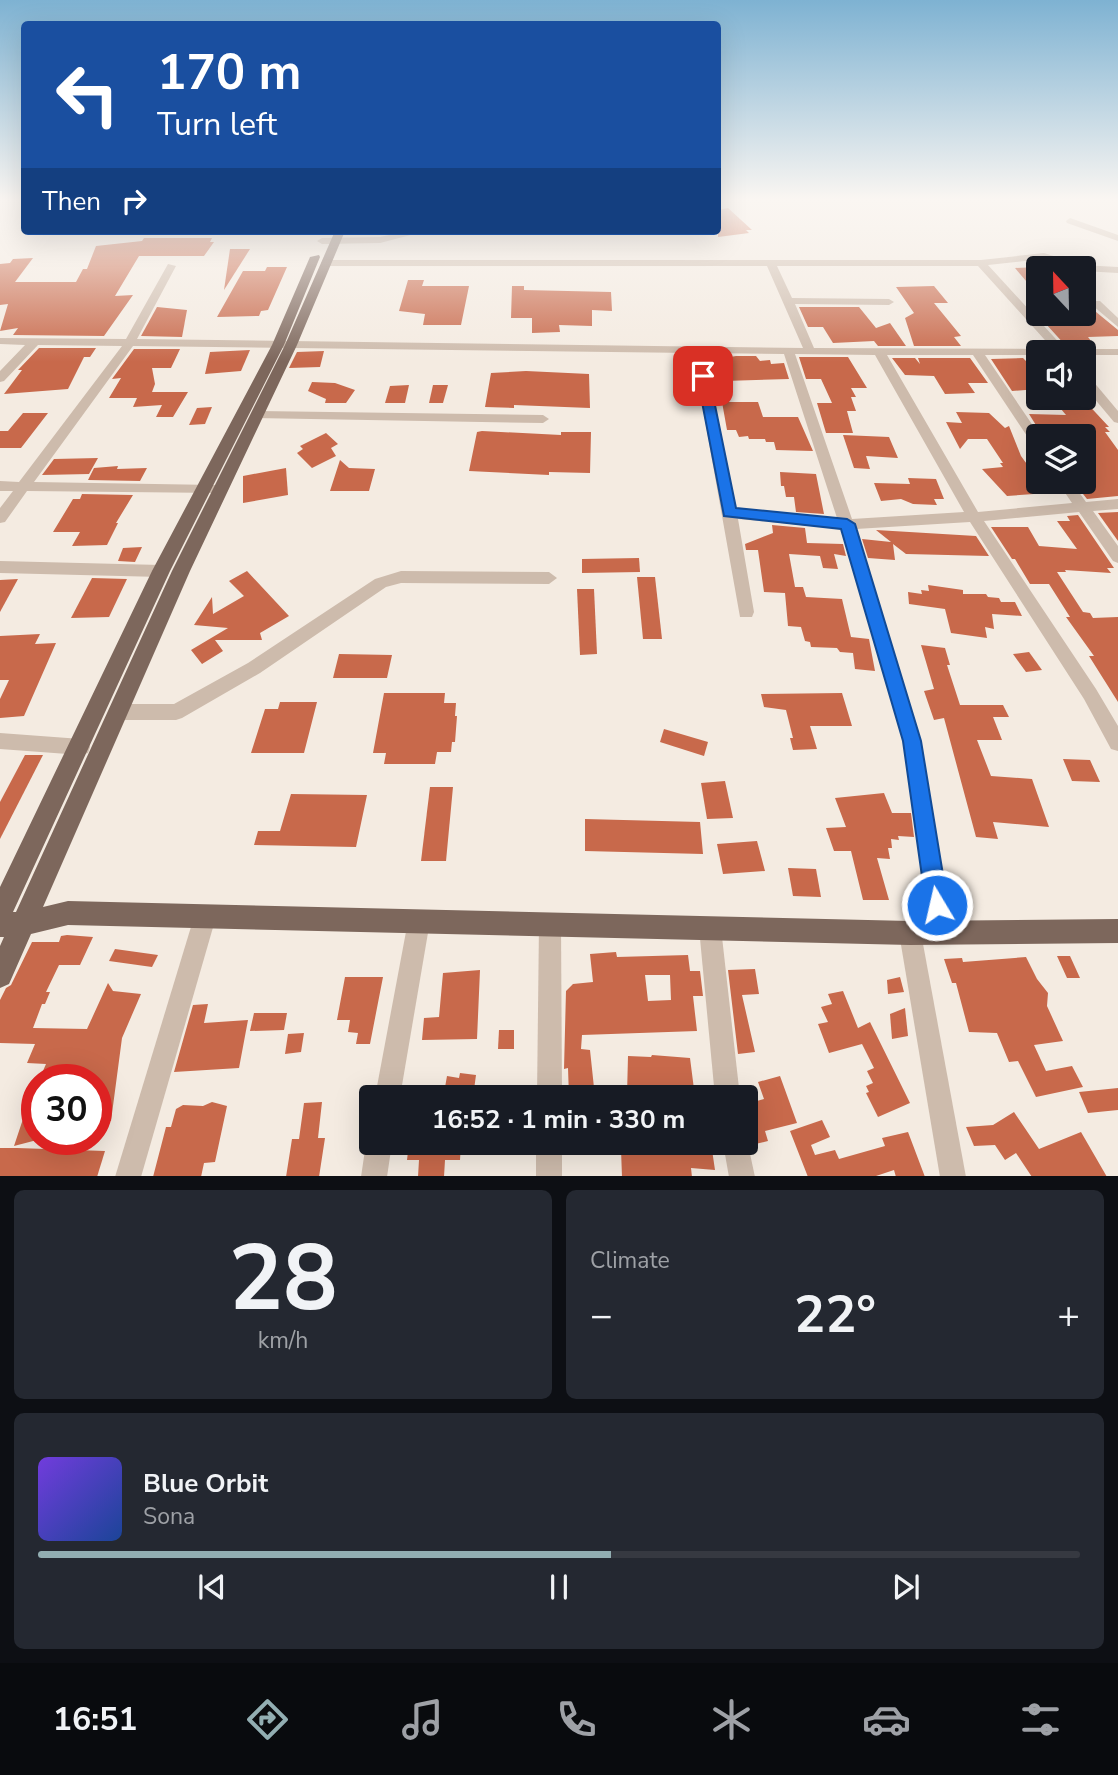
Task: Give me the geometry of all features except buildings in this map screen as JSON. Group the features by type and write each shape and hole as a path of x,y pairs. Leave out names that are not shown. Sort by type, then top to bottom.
{"main road":[{"path":"10,912 117,712 258,415 324,253"},
{"path":"0,975 10,912 80,747 161,571 203,490 285,345 326,263 328,253"},
{"path":"10,912 911,933 1118,931"}],"street":[{"path":"326,263 981,263 1026,259"},
{"path":"771,263 810,351"},
{"path":"981,263 1052,340"},
{"path":"0,518 131,341 171,266"},
{"path":"1096,269 1118,270"},
{"path":"788,301 889,302"},
{"path":"1096,303 1118,324"},
{"path":"0,341 879,352 1026,351"},
{"path":"0,378 35,341"},
{"path":"698,349 746,611"},
{"path":"789,350 847,524 912,741 941,932"},
{"path":"976,351 1026,424"},
{"path":"879,352 974,517 1090,694 1118,743"},
{"path":"1096,352 1118,352"},
{"path":"1096,393 1118,419"},
{"path":"258,415 543,419"},
{"path":"0,486 222,490"},
{"path":"1073,494 1118,557"},
{"path":"730,513 847,524 974,517 1118,504"},
{"path":"0,567 161,571"},
{"path":"117,712 176,712 254,668 381,583 401,577 549,578"},
{"path":"0,741 80,747"},
{"path":"128,1176 205,916"},
{"path":"389,1085 419,921"},
{"path":"549,1085 551,925"},
{"path":"710,928 727,1085"},
{"path":"911,933 953,1176"},
{"path":"374,1176 377,1155"},
{"path":"549,1155 549,1176"},
{"path":"738,1155 742,1176"}],"route":[{"path":"703,376 730,513 847,524 912,741 937,905"}]}
